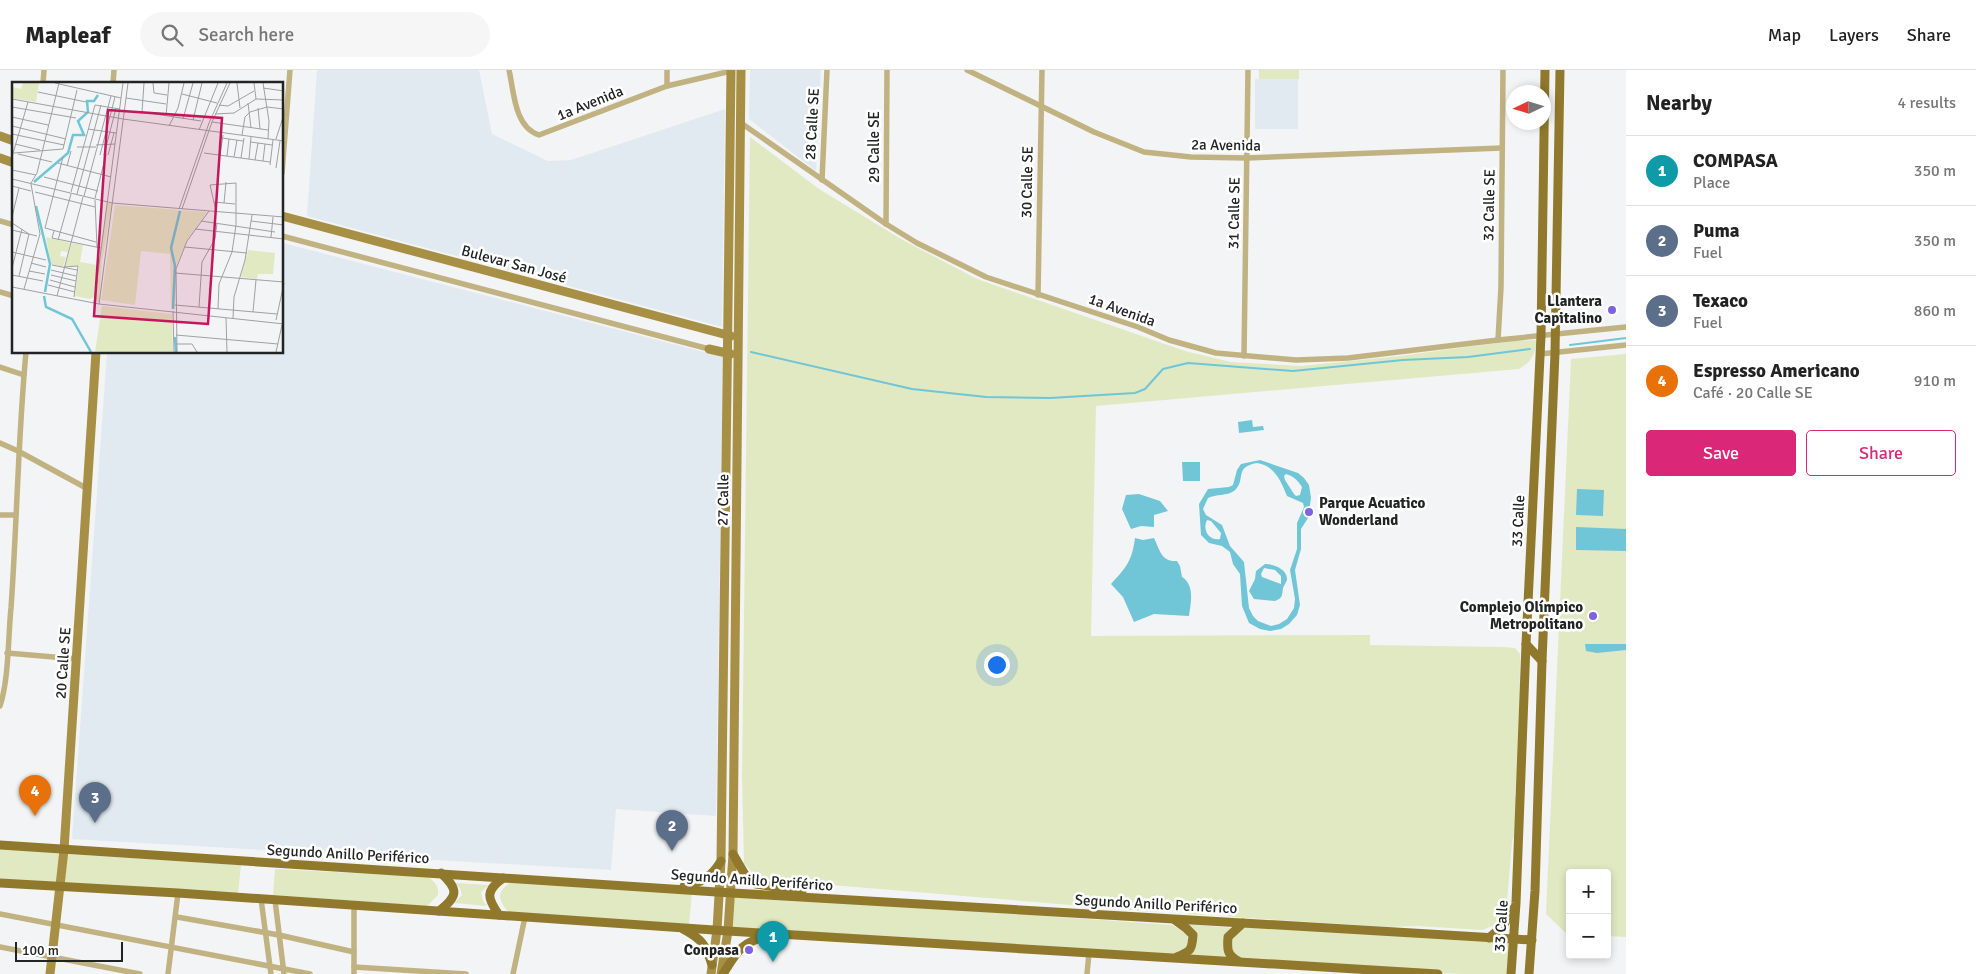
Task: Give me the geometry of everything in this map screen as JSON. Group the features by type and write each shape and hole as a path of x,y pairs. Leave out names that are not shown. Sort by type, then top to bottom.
{"main road":[{"name":"27 Calle","path":"722,974 732,892 733,854 741,70"},
{"name":"33 Calle","path":"1511,974 1516,903 1541,336 1545,70"},
{"name":"33 Calle","path":"1529,974 1532,940 1556,353 1560,70"},
{"name":"27 Calle","path":"711,970 717,930 721,861 731,71"},
{"path":"0,136 12,140"},
{"path":"0,158 12,162"},
{"name":"Bulevar San José","path":"284,217 738,338"},
{"path":"709,349 738,356"},
{"name":"20 Calle SE","path":"50,974 64,850 96,354"},
{"path":"1526,644 1542,661"},
{"name":"Segundo Anillo Periférico","path":"0,845 720,892 1532,940"},
{"path":"733,854 747,878 756,884 824,894 844,899"},
{"path":"670,888 696,884 708,878 721,861"},
{"path":"439,911 451,902 454,896 454,888 441,874"},
{"path":"499,915 489,898 493,885 503,878"},
{"path":"0,884 178,893 728,931 1438,974"},
{"path":"1489,938 1503,926 1511,915 1516,903"},
{"path":"1172,919 1193,935 1192,948 1187,953 1174,958"},
{"path":"1240,962 1231,957 1227,949 1228,937 1243,923"},
{"path":"678,927 695,936 707,948 711,970"},
{"path":"722,974 740,948 747,942 779,934"}],"street":[{"path":"284,147 290,70"},
{"name":"1a Avenida","path":"509,70 522,121 532,133 539,135 667,86 731,71"},
{"path":"667,70 667,86"},
{"name":"28 Calle SE","path":"822,180 827,70"},
{"name":"29 Calle SE","path":"886,70 886,224"},
{"name":"2a Avenida","path":"967,70 1094,132 1144,152 1191,157 1247,158 1502,148"},
{"name":"30 Calle SE","path":"1038,294 1042,70"},
{"name":"31 Calle SE","path":"1244,356 1248,70"},
{"name":"32 Calle SE","path":"1498,340 1501,287 1503,70"},
{"name":"1a Avenida","path":"741,123 886,224 917,243 986,277 1138,327 1191,347 1216,353 1244,356 1328,359 1556,334"},
{"path":"284,237 709,349"},
{"path":"1556,334 1626,327"},
{"path":"1540,354 1626,345"},
{"path":"0,706 3,697 7,653 18,451 26,354"},
{"path":"0,367 24,375"},
{"path":"0,443 88,489"},
{"path":"0,515 16,515"},
{"path":"7,653 77,659"},
{"path":"168,974 178,893"},
{"path":"261,899 264,933 271,974"},
{"path":"275,900 283,971"},
{"path":"354,906 354,971 466,974"},
{"path":"0,914 269,966 283,971 310,974"},
{"path":"176,917 279,935 354,952"},
{"path":"514,974 524,917"},
{"path":"0,947 140,974"},
{"path":"1087,974 1089,953"}],"shaded area":[{"path":"317,70 479,70 492,134 548,161 571,160 725,109 722,327 307,216"},
{"path":"750,70 821,70 816,171 749,119"},
{"path":"1255,79 1298,79 1298,129 1255,129"},
{"path":"284,243 723,357 716,816 616,809 611,870 72,839 107,354 284,354"}],"green space":[{"path":"1259,70 1299,70 1299,79 1259,79"},
{"path":"750,137 819,189 901,239 977,279 1185,351 1231,362 1301,366 1400,356 1510,341 1537,340 1532,357 1519,369 1096,406 1091,636 1370,635 1370,645 1503,647 1515,648 1520,654 1519,772 1517,774 1515,795 1518,801 1517,828 1512,842 1506,913 1495,925 1482,930 1417,926 1389,927 1232,917 1204,908 1203,915 1188,914 1179,908 1155,912 758,879 744,863 742,777"},
{"name":"Complejo Olímpico Metropolitano","path":"1626,354 1626,937 1611,936 1611,869 1566,869 1566,933 1546,914 1571,359"},
{"path":"0,845 63,851 58,886 0,883"},
{"path":"67,854 241,865 238,894 64,884"},
{"path":"275,869 429,877 437,887 438,895 427,906 273,895"},
{"path":"511,882 692,893 689,924 508,912 500,896 503,889"},
{"path":"455,883 489,885 481,892 483,901 487,906 454,903 462,895 460,888"},
{"path":"732,894 1172,925 1187,934 1189,945 1174,955 729,930"},
{"path":"1184,924 1234,928 1224,937 1224,950 1231,961 1184,958 1193,948"},
{"path":"1243,927 1513,940 1511,974 1463,974 1241,962 1232,957 1229,938"}],"water":[{"path":"1252,420 1253,427 1263,426 1264,430 1239,433 1238,422"},
{"path":"1260,460 1298,473 1309,485 1311,498 1308,518 1301,529 1301,549 1295,570 1300,605 1297,615 1289,624 1281,629 1270,631 1260,629 1249,623 1242,606 1240,574 1233,564 1230,552 1222,546 1209,543 1201,535 1199,504 1208,489 1233,485 1237,470 1241,464","holes":["1257,463 1268,467 1280,480 1287,496 1303,503 1304,507 1297,523 1297,549 1290,570 1295,599 1294,608 1287,619 1271,626 1258,621 1253,616 1249,608 1244,562 1230,546 1222,525 1206,515 1203,509 1208,498 1234,491 1240,483 1243,471 1250,465","1286,474 1296,479 1302,487 1300,495 1296,496 1294,494 1285,480 1284,476","1207,520 1211,521 1221,533 1220,539 1210,537 1206,531"]},
{"path":"1182,462 1200,462 1200,481 1183,481"},
{"path":"1577,489 1604,490 1603,516 1576,515"},
{"path":"1139,494 1160,501 1168,511 1154,515 1154,527 1141,526 1131,529 1122,509 1126,495"},
{"path":"1576,527 1626,529 1626,551 1576,550"},
{"path":"1135,538 1143,540 1154,538 1164,557 1168,560 1177,561 1182,577 1186,580 1190,589 1189,616 1154,614 1134,622 1123,597 1111,584 1128,564"},
{"path":"1265,564 1276,566 1283,570 1287,580 1282,596 1279,599 1275,601 1254,599 1249,591 1255,579 1256,571","holes":["1264,568 1275,570 1281,576 1281,584 1262,577 1261,574"]},
{"path":"1585,644 1626,644 1626,650 1597,653 1586,651"}],"waterway":[{"path":"1570,345 1626,338"},
{"path":"751,352 912,389 986,397 1050,398 1135,393 1145,389 1163,369 1188,363 1293,371 1403,360 1468,357 1530,349"}],"place":[{"name":"Llantera Capitalino","path":"1612,310"},
{"name":"Parque Acuatico Wonderland","path":"1309,512"},
{"name":"Complejo Olímpico Metropolitano","path":"1593,616"},
{"name":"Espresso Americano","path":"35,816"},
{"name":"Texaco","path":"95,823"},
{"name":"Puma","path":"672,851"},
{"name":"Conpasa","path":"749,950"},
{"name":"COMPASA","path":"773,962"}]}
